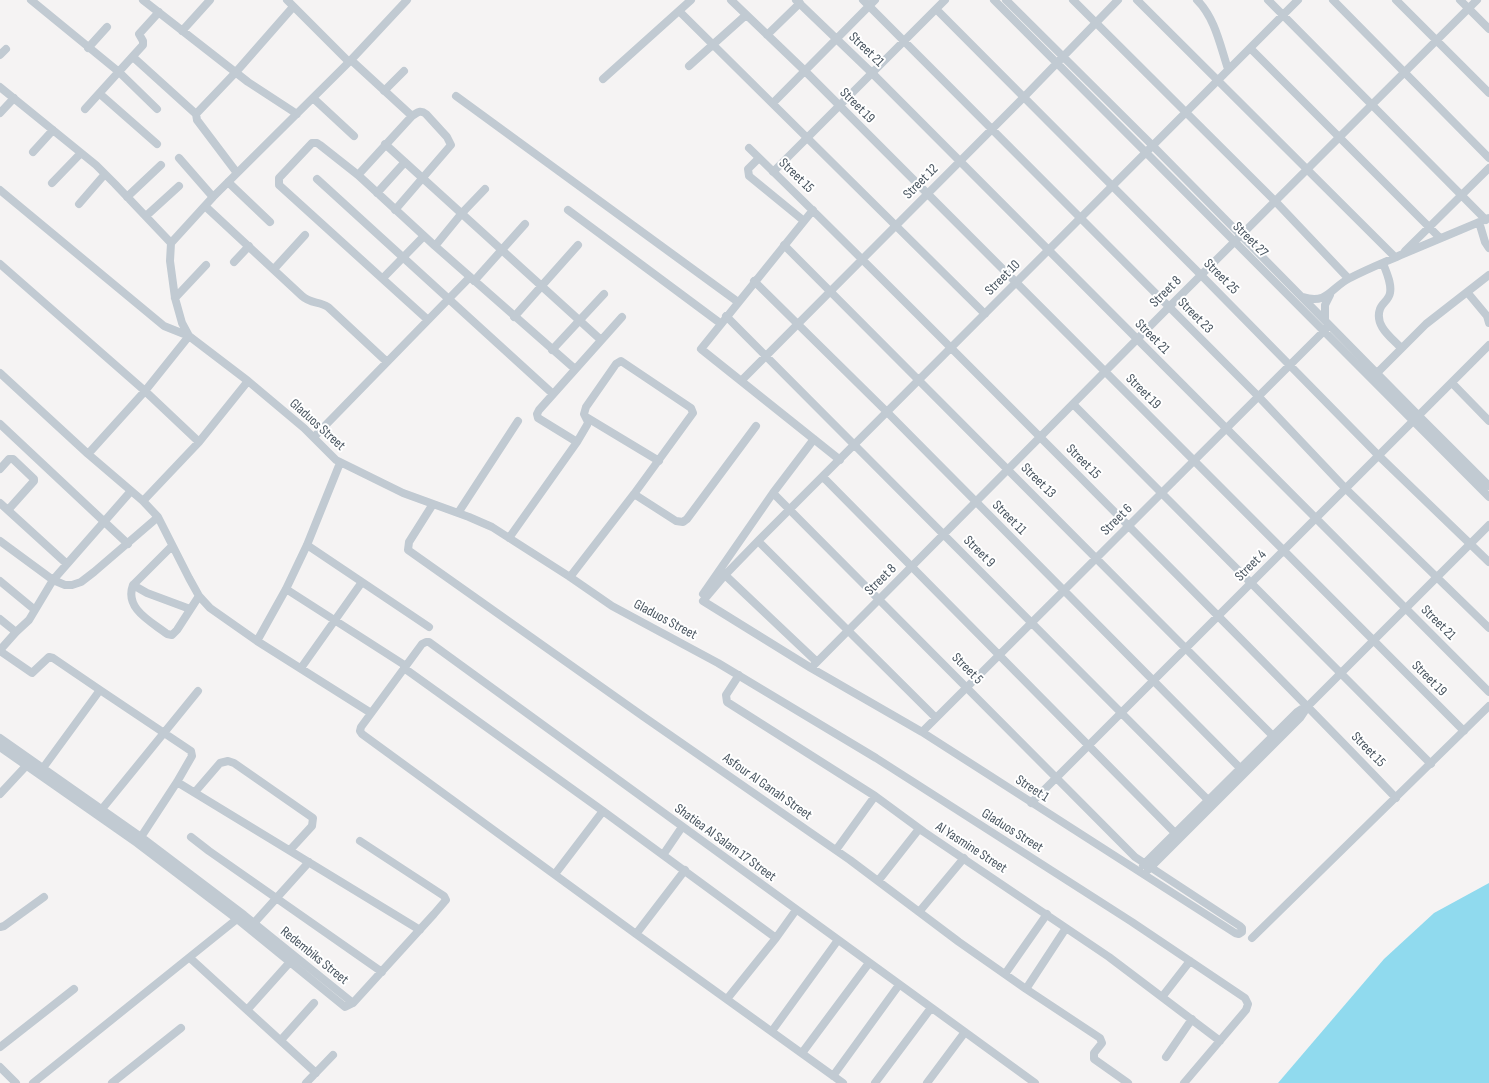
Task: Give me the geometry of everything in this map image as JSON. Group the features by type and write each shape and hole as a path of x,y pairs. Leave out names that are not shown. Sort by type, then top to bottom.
{"street":[{"path":"143,0 236,72 297,114"},
{"path":"182,32 210,0"},
{"path":"287,0 350,61 412,116"},
{"path":"88,454 144,391 189,336 182,323 175,298 171,270 171,243 213,196 350,61 407,0"},
{"path":"603,80 691,0"},
{"name":"Street 19","path":"731,0 805,71 1464,731"},
{"name":"Street 23","path":"862,0 872,3 904,41 1258,396 1346,489 1438,576 1489,628"},
{"path":"773,172 944,0"},
{"name":"Street 27","path":"994,0 1152,145 1377,373 1416,419 1489,497"},
{"name":"Street 27","path":"1006,0 1059,60 1234,242 1324,331 1489,486"},
{"path":"1073,0 1275,201 1348,278"},
{"name":"Street 12","path":"741,381 960,162 1118,0"},
{"path":"1137,0 1307,169 1398,256"},
{"path":"1197,0 1210,17 1228,69"},
{"path":"1268,0 1485,220 1485,242 1489,248"},
{"name":"Street 10","path":"703,601 758,541 1298,0"},
{"path":"1333,0 1489,158"},
{"path":"1396,0 1489,93"},
{"path":"1460,0 1489,29"},
{"name":"Street 8","path":"814,665 1240,235 1478,0"},
{"path":"34,1 119,72 157,109"},
{"path":"768,35 798,2"},
{"name":"Street 21","path":"798,2 872,73 1489,692"},
{"path":"772,103 872,3"},
{"path":"196,114 294,7"},
{"name":"Street 25","path":"936,9 1379,456 1489,562"},
{"path":"680,11 985,314"},
{"path":"86,109 143,45 143,40 139,34 158,12"},
{"path":"689,66 746,15"},
{"path":"88,48 107,27"},
{"path":"1250,48 1440,238"},
{"path":"133,57 196,114 197,120 238,173"},
{"path":"384,91 404,71"},
{"path":"0,87 105,174 171,243"},
{"path":"100,94 157,144"},
{"path":"456,96 738,302"},
{"path":"0,113 14,98"},
{"path":"313,98 354,136"},
{"path":"358,175 412,116 420,111 423,112 447,136 451,143 449,149 395,210"},
{"path":"33,152 53,130"},
{"path":"428,320 281,189 278,182 279,178 314,142 358,175 575,370"},
{"path":"385,144 601,340"},
{"name":"Street 15","path":"749,148 1129,526 1308,706 1396,798"},
{"path":"52,183 81,153"},
{"path":"179,158 213,196"},
{"path":"759,158 750,167 748,171 749,176 804,221"},
{"path":"377,193 404,162"},
{"path":"128,197 161,166"},
{"path":"1398,256 1489,168"},
{"path":"79,204 105,174"},
{"path":"317,179 553,394"},
{"path":"228,182 270,222"},
{"path":"146,216 179,186"},
{"path":"435,246 485,189"},
{"name":"Gladuos Street","path":"0,190 164,326 189,336 248,381 314,437 328,454 340,463 372,479 492,527 612,606 739,675 876,758 1132,922 1245,998 1248,1002 1246,1010 1184,1083"},
{"path":"205,206 307,300 321,303 328,307 387,362"},
{"path":"568,210 720,323"},
{"path":"813,210 720,323 701,349 840,460"},
{"path":"1303,297 1318,299 1326,297 1348,278 1485,220"},
{"path":"314,437 525,224"},
{"path":"274,269 305,235"},
{"path":"383,278 424,236"},
{"path":"514,317 578,244"},
{"name":"Street 13","path":"784,245 1273,736"},
{"path":"234,262 249,246"},
{"path":"1383,263 1391,288 1388,299 1380,308 1379,318 1383,330 1402,348"},
{"path":"0,264 199,442"},
{"path":"175,298 206,265"},
{"path":"1377,373 1426,324 1489,275"},
{"name":"Street 11","path":"754,282 799,324 1243,770"},
{"path":"1327,322 1324,305 1332,292"},
{"path":"1467,292 1488,319"},
{"path":"552,350 604,294"},
{"path":"577,442 538,418 537,414 622,316"},
{"name":"Street 9","path":"726,316 1210,803"},
{"name":"Street 6","path":"922,732 1324,331 1327,322"},
{"name":"Street 4","path":"1031,803 1487,350"},
{"path":"509,538 587,425 588,422 584,410 616,364 624,363 693,411 691,417 659,462 570,577"},
{"path":"1,377 143,501 158,517 199,596 210,608 257,641 371,713"},
{"path":"143,501 199,442 248,381"},
{"path":"1452,383 1489,421"},
{"path":"1073,404 1431,764"},
{"path":"586,417 659,462"},
{"path":"458,513 518,421"},
{"path":"0,424 128,544"},
{"path":"634,494 676,521 683,522 756,426"},
{"path":"703,601 702,595 773,493 814,439"},
{"path":"0,469 10,459 13,459 34,479 8,510"},
{"path":"257,641 286,589 307,545 340,463"},
{"path":"823,477 1178,835"},
{"path":"131,491 52,580 29,620 0,651 32,673 49,657 53,658 192,752 192,756 177,782 139,840"},
{"name":"Street 5","path":"773,493 1135,857 1147,866"},
{"path":"0,503 67,564"},
{"name":"Asfour Al Ganah Street","path":"432,504 409,542 408,550 836,850 1004,974 1100,1038 1102,1043 1094,1053 1094,1059 1128,1083"},
{"path":"0,541 52,580 72,585 82,582 158,517"},
{"path":"1141,872 1243,770 1303,715 1308,706 1489,525"},
{"path":"758,541 936,718"},
{"path":"307,545 429,627"},
{"path":"172,546 133,586 131,596 135,608 169,635 174,633 199,596"},
{"path":"725,575 814,665"},
{"path":"0,581 36,610"},
{"path":"301,668 362,582"},
{"path":"133,586 190,609"},
{"path":"286,589 405,667 776,938"},
{"name":"Street 1","path":"703,601 814,665 922,732 1236,934 1242,932 1240,926 1147,866"},
{"path":"0,619 16,632"},
{"name":"Shatiea Al Salam 17 Street","path":"405,667 422,644 430,642 1035,1083"},
{"path":"405,667 361,727 360,731 362,734 843,1083"},
{"name":"Al Yasmine Street","path":"739,675 726,695 727,702 875,796 919,829 1047,914 1220,1041"},
{"path":"42,768 100,690"},
{"path":"102,809 198,691"},
{"path":"1243,770 1273,736 1300,710 1308,706"},
{"path":"1252,938 1489,706"},
{"name":"Redembiks Street","path":"0,738 102,809 139,840 290,962 341,1006 346,1007 353,1003 254,923 139,840 0,747"},
{"path":"196,792 220,762 228,761 234,763 313,818 310,828 290,850"},
{"path":"0,794 26,766"},
{"path":"177,782 420,930"},
{"path":"836,850 875,796"},
{"path":"555,874 603,810"},
{"path":"663,855 682,827"},
{"path":"878,881 919,829"},
{"path":"191,837 382,972"},
{"path":"353,1003 445,902 445,898 360,841"},
{"path":"919,912 964,858"},
{"path":"254,923 309,862"},
{"path":"636,934 685,870"},
{"path":"0,927 44,898"},
{"path":"727,999 796,910"},
{"path":"1004,974 1047,914"},
{"path":"33,1083 237,919"},
{"path":"1026,989 1066,928"},
{"path":"772,1031 838,940"},
{"path":"190,958 316,1073"},
{"path":"1162,997 1190,961"},
{"path":"247,1010 290,962"},
{"path":"802,1053 869,963"},
{"path":"833,1076 899,984"},
{"path":"0,1047 74,989"},
{"path":"281,1040 314,1003"},
{"path":"875,1083 931,1008"},
{"path":"1166,1057 1192,1019"},
{"path":"112,1083 181,1028"},
{"path":"927,1083 964,1032"},
{"path":"306,1083 333,1055"},
{"path":"0,1067 16,1083"},
{"path":"1020,1083 1025,1076"}],"water":[{"path":"1489,883 1489,1083 1278,1083 1384,959 1434,913"}]}
